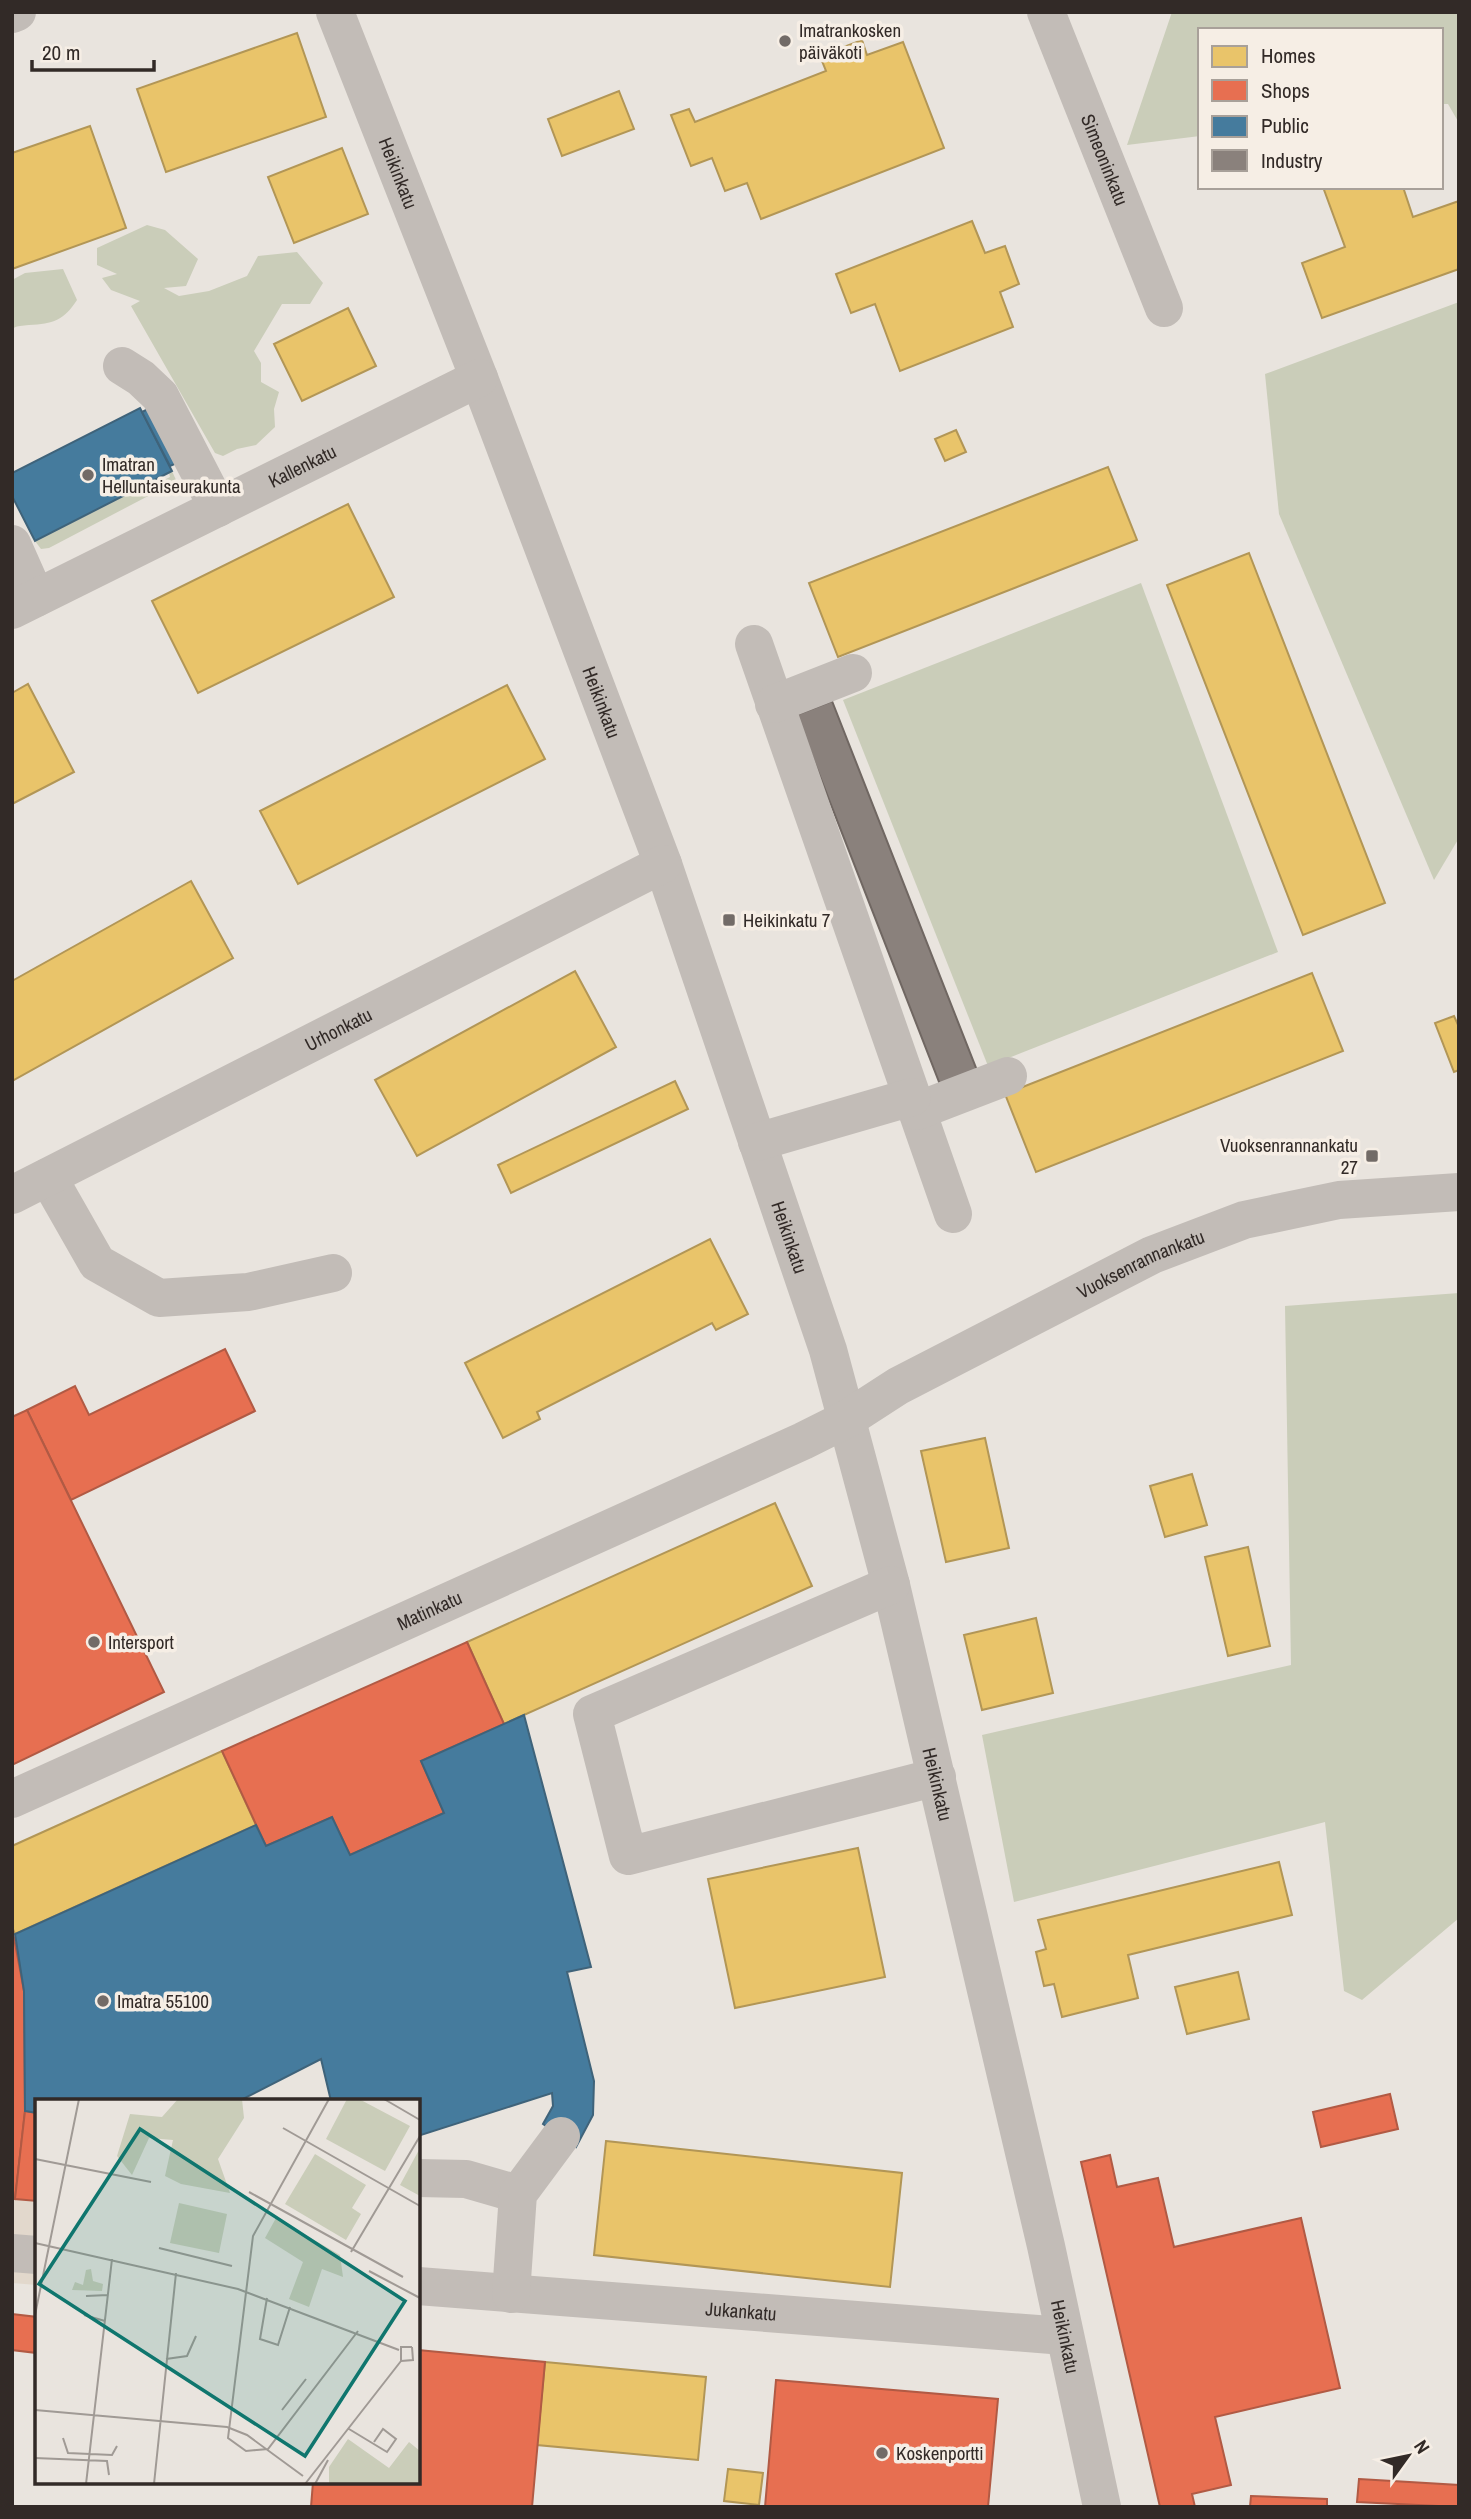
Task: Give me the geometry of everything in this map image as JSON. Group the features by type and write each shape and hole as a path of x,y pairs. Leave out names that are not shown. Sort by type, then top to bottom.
{"street":[{"path":"12,14 17,12"},
{"name":"Heikinkatu","path":"335,12 479,378 663,864 828,1350 891,1585 937,1777 1044,2233 1102,2507"},
{"name":"Simeoninkatu","path":"1046,12 1164,308"},
{"path":"122,366 141,378 160,396 218,508"},
{"name":"Kallenkatu","path":"24,604 479,378"},
{"path":"12,544 24,604"},
{"path":"754,644 953,1214"},
{"path":"774,704 853,673"},
{"name":"Urhonkatu","path":"12,1195 663,864"},
{"path":"757,1142 915,1104 1008,1076"},
{"path":"48,1177 97,1263 159,1298 248,1292 333,1273"},
{"name":"Vuoksenrannankatu","path":"847,1419 898,1386 1152,1255 1244,1220 1339,1200 1459,1192"},
{"name":"Matinkatu","path":"12,1799 767,1458 847,1419"},
{"path":"891,1585 592,1714 628,1856 937,1777"},
{"path":"511,2294 517,2194 561,2136"},
{"path":"420,2178 466,2179 517,2194"},
{"path":"12,2253 35,2255"},
{"name":"Jukankatu","path":"420,2286 1064,2336"}],"green space":[{"path":"1172,12 1459,12 1459,123 1448,104 1443,104 1443,28 1198,28 1198,136 1127,145"},
{"path":"147,225 165,230 198,259 186,286 164,288 179,296 209,291 247,276 258,256 297,252 323,283 310,304 282,304 254,351 261,363 261,382 279,392 274,409 275,427 256,445 237,449 223,456 215,453 131,306 140,301 111,290 102,278 117,274 97,265 97,248"},
{"path":"63,269 77,300 72,307 51,322 12,329 12,280 25,273"},
{"path":"1459,302 1459,838 1434,880 1279,514 1265,374"},
{"path":"172,471 176,480 173,483 49,548 41,549 35,541 162,477 164,480 170,477 169,473"},
{"path":"1141,583 1278,952 988,1066 843,700"},
{"path":"1459,1293 1459,1918 1362,2000 1344,1991 1325,1822 1014,1902 982,1735 1291,1665 1285,1306"}],"shaded area":[{"path":"12,2198 35,2201 35,2285 12,2283"}],"building: Homes":[{"path":"297,33 326,117 166,172 137,89"},
{"path":"862,40 867,55 903,42 944,148 761,219 747,183 725,191 712,158 691,166 671,115 689,109 695,122 826,71 820,56"},
{"path":"619,91 634,129 562,156 548,119"},
{"path":"90,126 126,228 12,269 12,153"},
{"path":"342,148 368,214 294,243 268,177"},
{"path":"1324,189 1404,189 1413,217 1459,201 1459,269 1322,318 1302,263 1345,247"},
{"path":"972,221 985,253 1005,246 1019,284 1000,292 1013,327 900,371 875,304 851,313 836,274"},
{"path":"348,308 376,366 302,401 274,344"},
{"path":"956,430 966,452 945,461 935,439"},
{"path":"1108,467 1137,540 838,657 809,583"},
{"path":"348,504 394,597 198,693 152,601"},
{"path":"1249,553 1385,903 1303,935 1167,585"},
{"path":"28,684 74,772 12,804 12,693"},
{"path":"507,685 545,759 298,884 260,811"},
{"path":"191,881 233,958 12,1081 12,981"},
{"path":"575,971 616,1047 417,1156 375,1080"},
{"path":"1312,973 1343,1051 1036,1172 1005,1094"},
{"path":"1454,1016 1459,1027 1459,1070 1454,1072 1435,1023"},
{"path":"675,1081 688,1109 511,1193 498,1165"},
{"path":"710,1239 748,1314 716,1330 712,1323 537,1412 540,1419 503,1438 465,1363"},
{"path":"985,1438 1009,1548 946,1562 921,1451"},
{"path":"1192,1474 1207,1525 1165,1537 1150,1486"},
{"path":"775,1503 812,1586 504,1724 467,1642"},
{"path":"1248,1547 1270,1646 1228,1656 1205,1557"},
{"path":"1036,1618 1053,1693 982,1710 964,1635"},
{"path":"222,1751 256,1825 15,1934 12,1927 12,1846"},
{"path":"858,1848 885,1977 735,2008 708,1879"},
{"path":"1279,1862 1292,1915 1128,1955 1138,1998 1062,2017 1054,1984 1044,1986 1036,1952 1046,1949 1038,1920"},
{"path":"1238,1972 1249,2019 1187,2034 1175,1987"},
{"path":"606,2141 902,2173 890,2287 594,2255"},
{"path":"545,2362 706,2377 698,2460 537,2445"},
{"path":"728,2469 763,2473 759,2505 724,2501"}],"building: Shops":[{"path":"225,1349 255,1411 71,1500 27,1410 75,1386 89,1415"},
{"path":"27,1410 164,1692 12,1765 12,1417"},
{"path":"467,1642 504,1724 421,1761 444,1813 350,1855 332,1817 266,1846 222,1751"},
{"path":"12,1927 24,1991 25,2111 15,2199 12,2198"},
{"path":"1390,2094 1398,2129 1321,2147 1313,2112"},
{"path":"25,2111 35,2113 35,2201 15,2199"},
{"path":"1110,2155 1117,2187 1158,2178 1174,2247 1301,2218 1340,2388 1215,2417 1231,2485 1192,2494 1195,2507 1160,2507 1081,2162"},
{"path":"12,2314 35,2317 35,2353 12,2350"},
{"path":"420,2350 545,2362 532,2507 311,2507 313,2484 420,2484"},
{"name":"Koskenportti","path":"776,2380 998,2399 988,2507 765,2507"},
{"path":"1359,2479 1459,2485 1459,2507 1357,2502"},
{"path":"1251,2496 1327,2499 1327,2507 1250,2507"}],"building: Public":[{"name":"Imatran Helluntaiseurakunta","path":"140,408 172,471 35,541 12,496 12,473"},
{"path":"150,408 177,463 170,466 142,412"},
{"path":"524,1715 591,1967 567,1972 594,2081 593,2115 576,2147 543,2124 553,2106 552,2093 420,2135 420,2099 331,2099 321,2059 243,2099 35,2099 35,2113 25,2111 24,1991 15,1934 256,1825 266,1846 332,1817 350,1855 444,1813 421,1761"}],"building: Industry":[{"path":"832,701 978,1073 941,1087 796,715"}],"place":[{"name":"Imatrankosken päiväkoti","path":"785,41"},
{"name":"Imatran Helluntaiseurakunta","path":"88,475"},
{"name":"Heikinkatu 7","path":"729,920"},
{"name":"Vuoksenrannankatu 27","path":"1372,1156"},
{"name":"Intersport","path":"94,1642"},
{"name":"Imatra 55100","path":"103,2001"},
{"name":"Koskenportti","path":"882,2453"}]}
